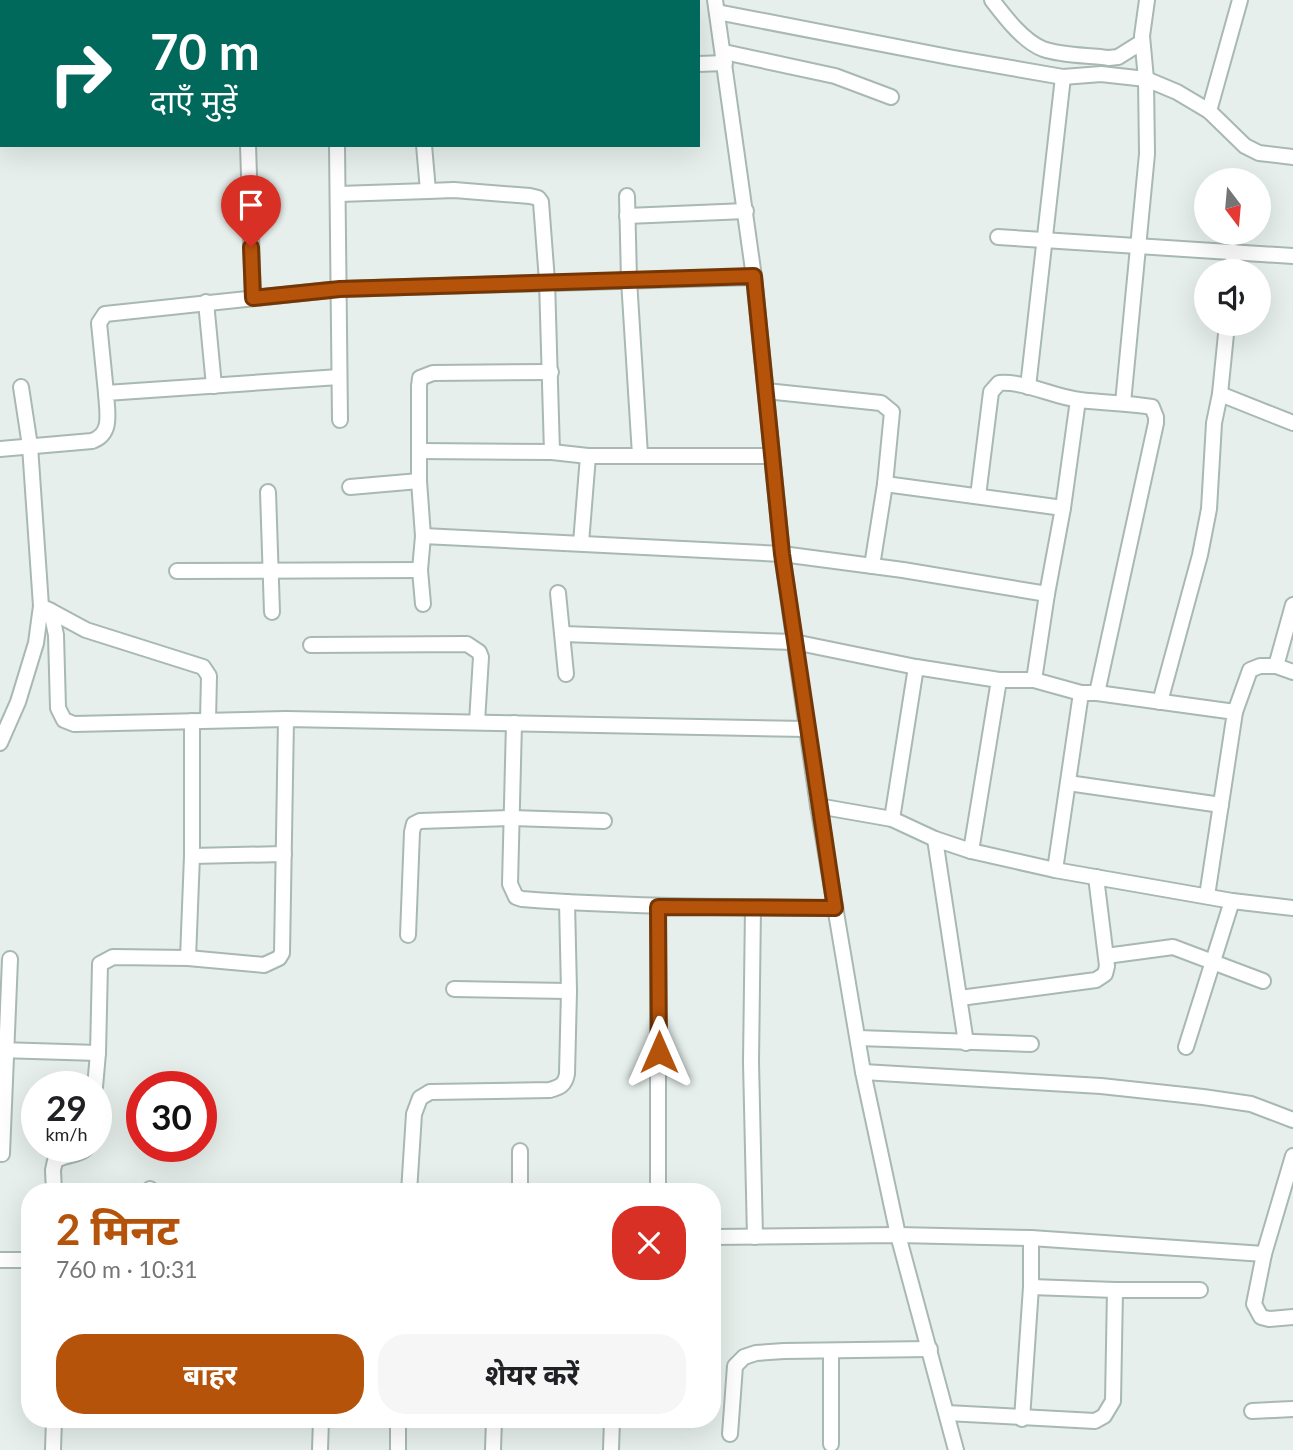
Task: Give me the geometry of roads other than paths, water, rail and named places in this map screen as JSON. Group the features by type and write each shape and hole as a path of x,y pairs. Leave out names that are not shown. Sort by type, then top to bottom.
{"street":[{"path":"992,0 1031,43 1045,49 1109,58 1118,57 1142,42"},
{"path":"1123,402 1147,154 1146,79 1142,42 1147,0"},
{"path":"1209,111 1240,0"},
{"path":"956,1450 898,1235 863,1072 818,806 782,554 754,276 716,6 940,55 1063,77 1101,74 1146,79 1177,92 1209,111 1245,146 1259,153 1293,157"},
{"path":"700,64 724,58 835,76 891,97"},
{"path":"1028,387 1063,77"},
{"path":"248,147 253,298"},
{"path":"337,147 340,420"},
{"path":"424,147 428,191"},
{"path":"339,194 454,190 538,198 543,208 552,452"},
{"path":"627,195 629,280 640,455"},
{"path":"627,216 746,211"},
{"path":"998,237 1293,256"},
{"path":"1233,259 1234,251"},
{"path":"0,449 101,438 107,428 99,323 105,314 340,289 754,276"},
{"path":"206,302 214,386"},
{"path":"1160,702 1200,555 1209,509 1214,423 1226,336"},
{"path":"424,604 420,569 423,537 419,481 420,378 425,375 551,372"},
{"path":"106,393 339,377"},
{"path":"978,496 991,392 995,386 1003,382 1078,400 1123,402 1152,407 1156,423 1097,693"},
{"path":"22,387 46,608 56,635 58,708 64,720 74,724 286,719 807,729"},
{"path":"766,391 881,403 888,407 893,418 872,566"},
{"path":"1220,394 1293,423"},
{"path":"1034,680 1078,400"},
{"path":"420,451 552,452 588,456 772,456"},
{"path":"581,543 588,456"},
{"path":"350,487 419,481"},
{"path":"885,484 1063,508"},
{"path":"268,492 272,612"},
{"path":"423,537 782,554 1047,594"},
{"path":"177,571 420,569"},
{"path":"558,593 566,674"},
{"path":"1276,666 1293,605"},
{"path":"46,608 86,630 203,667 209,676 208,720"},
{"path":"0,743 19,702 46,608"},
{"path":"563,634 794,642 916,667 999,680 1034,680 1081,694 1097,693 1235,712"},
{"path":"311,645 467,645 475,648 481,657 477,722"},
{"path":"1207,896 1235,712 1250,670 1260,666 1276,666 1293,672"},
{"path":"892,819 916,667"},
{"path":"971,851 999,680"},
{"path":"1055,870 1081,694"},
{"path":"96,1071 100,964 113,957 188,958 264,965 279,958 282,953 286,719"},
{"path":"188,958 192,856 192,721"},
{"path":"514,723 510,884 516,897 658,907 835,908"},
{"path":"1068,783 1221,804"},
{"path":"818,806 892,819 935,839 971,851 1055,870 1232,901 1293,908"},
{"path":"408,935 414,824 427,819 604,821"},
{"path":"935,839 966,1043"},
{"path":"192,856 284,854"},
{"path":"960,998 1096,980 1105,974 1107,966 1096,877"},
{"path":"1186,1047 1232,901"},
{"path":"410,1183 414,1114 420,1098 430,1092 550,1090 560,1088 565,1082 568,1074 569,991 566,902"},
{"path":"658,907 658,1183"},
{"path":"753,908 751,1062 755,1237"},
{"path":"1106,956 1173,947 1263,981"},
{"path":"2,1154 3,1050 10,959"},
{"path":"454,989 569,991"},
{"path":"858,1038 1031,1044"},
{"path":"3,1050 98,1053"},
{"path":"863,1072 1101,1086 1203,1097 1251,1104 1293,1120"},
{"path":"520,1151 520,1183"},
{"path":"1293,1156 1264,1254 1254,1304 1261,1317 1293,1317"},
{"path":"54,1183 55,1162"},
{"path":"721,1237 898,1235 1031,1238 1264,1254"},
{"path":"1022,1419 1031,1287 1031,1238"},
{"path":"0,1261 21,1260"},
{"path":"1031,1287 1200,1290"},
{"path":"947,1413 1095,1421 1104,1416 1113,1401 1115,1290"},
{"path":"730,1434 735,1366 744,1357 784,1351 930,1349"},
{"path":"831,1351 831,1444"},
{"path":"1252,1410 1293,1409"},
{"path":"53,1450 54,1428"},
{"path":"320,1450 321,1428"},
{"path":"398,1428 398,1450"},
{"path":"493,1450 494,1428"},
{"path":"611,1450 612,1428"}]}
